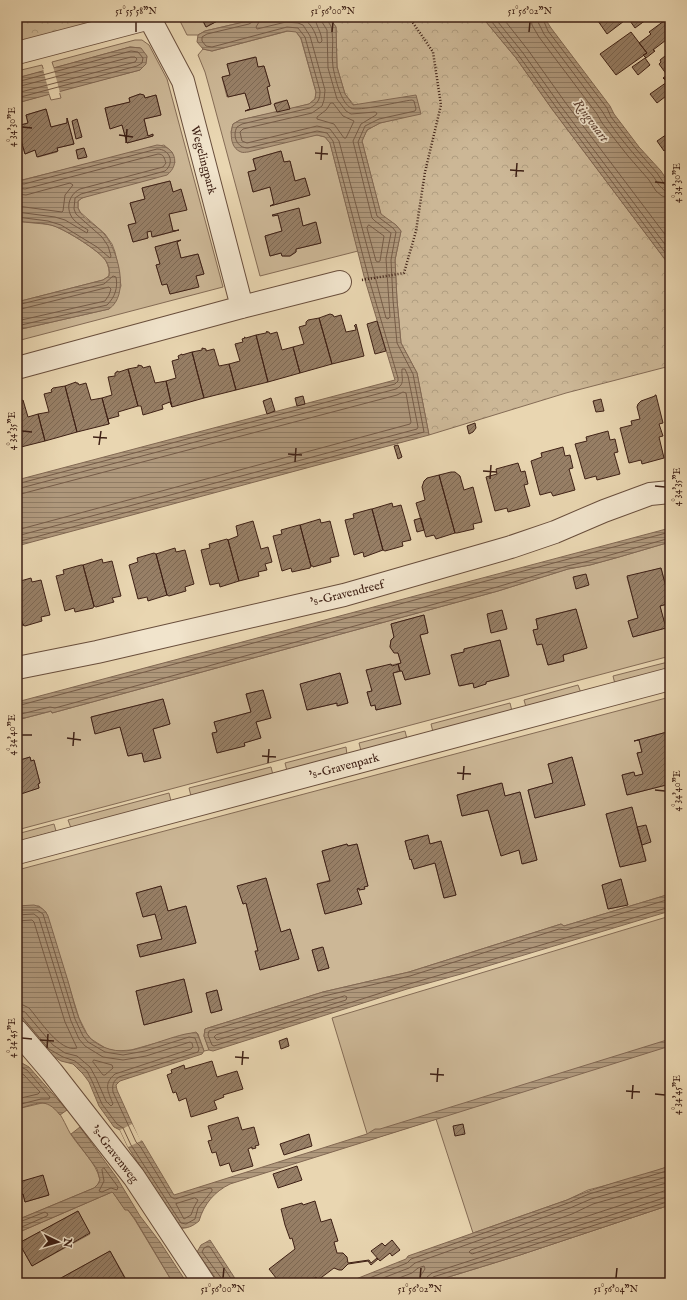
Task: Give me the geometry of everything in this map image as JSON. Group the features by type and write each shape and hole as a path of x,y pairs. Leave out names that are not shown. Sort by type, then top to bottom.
{"street":[{"name":"Wegelingpark","path":"17,53 150,18 183,81 242,307"},
{"path":"17,368 340,282"},
{"name":"'s-Gravendreef","path":"17,668 112,649 351,592 511,548 650,494 670,492"},
{"name":"'s-Gravenpark","path":"17,853 670,679"},
{"name":"'s-Gravenweg","path":"17,1031 52,1072 134,1177 204,1283"}],"path":[{"path":"366,280 404,273 416,231 425,172 441,105 433,52 409,17"}],"green space":[{"path":"17,17 125,17 17,44"},
{"path":"178,17 192,17 194,21 201,17 206,27 225,17 253,17 248,21 205,31 198,35 187,35"},
{"path":"329,17 482,17 516,58 552,109 670,266 670,366 566,393 429,435 417,373 401,343 395,260 401,231 396,225 381,215 362,141 367,130 380,123 421,113 367,104 354,105 345,94 337,67 336,27"},
{"path":"288,31 296,31 301,39 316,92 315,99 309,104 290,109 287,100 275,103 277,112 240,120 233,124 231,132 234,146 317,135 325,137 330,143 358,251 260,276 205,72 198,55 203,49 212,51","holes":["255,57 258,67 264,66 270,86 267,87 271,104 245,111 250,109 245,93 227,97 222,77 230,75 227,64","281,151 284,162 290,161 295,181 305,178 310,195 270,206 274,204 270,187 253,192 248,172 256,170 253,159","299,209 303,226 315,222 321,243 296,249 296,252 290,256 282,256 281,253 270,256 265,236 282,231 278,215 272,216"]},
{"path":"135,40 142,40 149,45 167,79 223,287 17,341 17,330 109,309 121,286 115,252 112,244 105,234 80,212 78,208 78,201 82,198 175,163 172,152 164,145 22,180 17,178 17,126 17,103 49,94 51,100 61,98 59,91 140,70 147,57 140,48 130,47 54,68 52,62","holes":["140,94 145,98 156,95 161,115 144,119 148,136 153,136 127,143 122,125 110,128 105,108 130,102 129,98","46,109 51,127 67,123 67,118 74,144 57,148 57,152 38,157 35,150 25,154 17,126 28,123 26,115","170,181 173,192 181,190 186,209 169,214 173,231 179,230 153,237 151,231 147,232 148,238 133,242 128,225 136,223 130,203 145,199 142,188","181,240 177,242 181,258 198,254 204,274 196,276 198,287 170,294 167,284 162,285 156,265 160,264 155,247"]},
{"path":"42,65 44,71 17,78 17,71"},
{"path":"17,221 51,225 72,235 97,252 106,261 109,276 103,280 17,302"},
{"path":"670,542 670,603 661,568 627,577 638,618 628,621 633,637 665,628 660,606 670,604 670,656 17,830 17,790 19,789 21,793 39,788 38,784 40,783 34,760 31,761 30,757 17,761 17,720 52,711 52,713 498,591 568,569 619,557","holes":["576,609 587,648 563,655 564,661 548,665 542,644 533,630 538,629 536,619","424,615 428,633 420,635 430,674 405,680 402,671 393,673 401,704 376,710 375,705 371,706 367,692 372,691 367,670 401,663 398,653 394,652 390,647 391,640 394,637 391,624","500,640 509,675 474,687 473,683 460,686 451,655 464,652 464,649","340,673 348,703 338,706 337,703 307,710 301,684","263,690 271,718 256,722 260,738 244,743 245,745 217,753 212,734 217,732 214,722 251,712 246,694","163,699 170,724 153,729 160,758 144,762 142,753 128,756 120,727 95,733 91,717"]},
{"path":"668,662 669,670 615,684 613,676"},
{"path":"578,685 581,693 526,707 524,700"},
{"path":"670,697 670,745 667,732 634,741 639,740 642,752 637,753 643,774 635,776 633,772 622,775 627,795 670,784 670,894 564,926 561,924 409,972 323,992 205,1029 204,1036 209,1050 204,1051 196,1032 131,1050 116,1051 107,1049 91,1039 79,1018 46,912 39,906 17,906 17,870","holes":["572,757 585,805 535,818 528,790 553,783 548,764","501,783 505,796 520,792 537,860 523,864 519,850 501,855 488,810 462,816 457,795","632,808 646,860 620,867 606,814","428,835 430,844 441,841 456,895 444,898 435,863 414,869 405,841","347,844 348,846 357,844 368,886 364,887 364,889 357,889 361,904 325,914 317,884 330,880 322,851","266,878 281,932 290,929 298,959 260,970 256,951 258,951 246,903 243,904 238,886","621,879 627,905 608,909 602,885","161,886 168,911 186,906 196,943 140,957 137,945 162,939 155,914 143,917 137,893","322,947 329,968 318,971 312,950","184,979 192,1012 144,1025 136,991","217,990 222,1010 211,1013 206,993"]},
{"path":"510,703 512,711 433,732 431,724"},
{"path":"405,731 407,739 361,751 359,743"},
{"path":"346,747 347,755 287,771 285,763"},
{"path":"271,767 273,775 191,796 189,788"},
{"path":"169,793 171,801 71,828 68,820"},
{"path":"54,824 56,831 17,842 17,834"},
{"path":"670,916 670,1166 638,1177 588,1190 567,1200 473,1233 436,1119 369,1140 332,1018"},
{"path":"42,1103 51,1104 58,1112 74,1139 95,1167 100,1180 94,1188 17,1220 17,1196 23,1194 25,1202 49,1195 19,1182 21,1187 17,1189 17,1109"},
{"path":"112,1192 135,1220 173,1283 120,1283 126,1279 110,1251 52,1283 17,1283 17,1233","holes":["78,1211 90,1234 32,1266 19,1243"]},
{"path":"670,1205 670,1283 429,1283 520,1255"}],"water":[{"path":"253,17 329,17 336,27 337,67 345,94 353,105 416,95 421,114 380,123 367,130 362,141 381,214 396,225 401,231 395,260 401,343 417,373 429,435 17,546 17,480 395,380 365,280 330,143 325,137 317,135 248,152 241,152 237,150 233,144 231,132 233,124 240,120 309,104 315,99 316,92 301,38 296,32 287,31 212,51 203,49 197,42 198,35 205,31 248,21"},
{"name":"Ringvaart","path":"482,17 544,17 639,147 661,171 670,185 670,266 552,109 516,58"},
{"path":"130,47 141,48 147,56 146,64 140,70 17,103 17,78"},
{"path":"157,145 168,149 174,156 174,166 167,175 82,198 78,201 78,208 80,212 105,235 114,251 120,273 119,294 115,302 109,309 17,330 17,302 103,280 109,276 109,268 103,257 97,252 82,241 59,228 41,223 17,221 17,178 23,180"},
{"path":"670,528 670,542 619,557 568,569 498,591 52,713 51,711 17,720 17,702"},
{"path":"670,894 670,911 407,989 213,1051 209,1050 204,1036 205,1029 323,992 409,972 561,924 564,926"},
{"path":"34,905 46,912 48,916 76,1011 86,1033 94,1042 110,1049 127,1051 184,1034 197,1033 204,1051 202,1054 120,1081 116,1085 140,1141 142,1141 174,1195 367,1134 375,1129 380,1129 670,1039 670,1046 230,1184 210,1199 199,1221 190,1227 179,1228 128,1147 120,1130 114,1127 99,1106 89,1082 83,1074 73,1064 61,1061 47,1052 17,1017 17,906"},
{"path":"17,1058 20,1062 29,1067 67,1110 60,1115 50,1105 45,1103 17,1109"},
{"path":"80,1127 117,1178 140,1216 160,1242 187,1283 173,1283 135,1219 128,1210 125,1210 112,1192 17,1233 17,1220 94,1188 98,1184 100,1180 97,1169 71,1134"},
{"path":"670,1166 670,1205 520,1255 429,1283 346,1283 406,1259 408,1256 592,1190"},
{"path":"210,1240 238,1283 219,1283 197,1252 201,1245"}],"pier":[{"path":"53,66 60,93 50,96 43,69"},
{"path":"132,1124 141,1141 128,1147 120,1130"}],"building":[{"path":"192,17 201,17 194,21"},
{"path":"201,17 225,17 206,27"},
{"path":"604,17 650,17 635,28 628,18 607,34 598,21"},
{"path":"668,18 670,20 670,37 653,50 655,51 646,58 643,55 647,53 639,43 651,34 649,32"},
{"path":"631,32 647,53 616,75 600,54"},
{"path":"670,52 670,74 664,79 663,78 667,75 659,64 661,62 660,60"},
{"path":"256,57 258,67 264,66 270,86 267,87 271,104 245,111 250,109 245,93 228,97 222,77 230,75 227,64"},
{"path":"645,58 650,65 638,75 632,67"},
{"path":"670,74 670,93 657,103 650,94 667,82 664,79"},
{"path":"140,94 144,95 145,98 156,95 161,115 144,119 148,136 153,134 153,136 127,143 122,125 110,129 105,108 130,102 129,98"},
{"path":"287,100 290,109 277,112 274,104"},
{"path":"46,109 51,127 67,123 67,118 74,144 57,148 58,151 37,157 35,150 25,154 17,126 28,123 26,115"},
{"path":"77,119 82,137 76,139 72,121"},
{"path":"670,132 670,146 664,151 657,141"},
{"path":"84,148 87,157 78,159 76,150"},
{"path":"281,151 284,162 290,161 295,181 305,178 310,195 270,206 274,204 270,187 253,192 248,172 256,170 253,159"},
{"path":"170,181 173,192 181,189 187,210 169,214 173,231 179,230 152,237 151,231 147,232 148,238 133,242 128,225 136,223 130,203 145,199 142,188"},
{"path":"299,208 303,226 316,222 321,243 296,249 296,252 290,256 282,256 281,253 270,256 265,236 282,231 278,215 272,215"},
{"path":"181,240 177,242 181,258 198,254 204,274 196,276 199,287 170,294 167,284 162,285 156,265 160,264 155,247"},
{"path":"330,314 334,317 341,315 346,332 356,330 354,326 356,324 364,356 332,364 319,318"},
{"path":"319,318 332,364 300,373 293,347 304,344 299,327 306,325 308,320"},
{"path":"377,321 386,351 375,354 367,324"},
{"path":"267,331 270,334 277,332 282,350 293,347 300,373 268,382 256,335 266,333"},
{"path":"256,335 268,382 236,390 229,364 240,361 235,344 243,342 242,339 245,338 244,337 246,338"},
{"path":"202,348 206,349 206,351 214,349 219,366 229,364 236,390 204,398 192,352 202,350"},
{"path":"192,352 204,398 172,407 166,381 176,378 172,361 179,359 178,356 182,354"},
{"path":"138,365 142,366 143,368 150,366 155,383 166,381 172,407 170,402 162,405 163,409 143,415 141,406 138,406 128,369 138,367"},
{"path":"128,369 138,406 118,412 119,416 108,419 109,424 102,398 112,395 108,377 115,376 117,371 119,372"},
{"path":"76,382 79,385 86,383 91,400 102,398 109,424 77,432 65,386"},
{"path":"65,386 77,432 45,441 38,414 49,412 44,394 52,392 51,390 53,388"},
{"path":"655,395 663,423 659,424 663,436 659,437 664,458 642,464 641,460 629,463 620,428 632,425 631,421 640,419 637,407 638,404 641,401"},
{"path":"303,396 305,404 297,406 295,398"},
{"path":"271,398 275,411 267,414 263,401"},
{"path":"601,399 604,411 596,412 593,401"},
{"path":"23,400 28,417 38,414 45,441 17,448 17,402"},
{"path":"475,423 476,428 469,434 467,426"},
{"path":"608,431 610,440 615,439 618,452 614,453 620,474 597,480 596,476 585,479 575,444 587,441 586,437"},
{"path":"398,445 402,457 398,459 394,446"},
{"path":"563,447 565,456 570,455 573,468 569,469 575,490 553,496 551,492 540,495 531,461 542,457 541,453"},
{"path":"518,463 521,472 525,471 528,484 524,485 530,506 508,512 507,508 495,511 486,477 497,474 496,469"},
{"path":"455,472 460,476 464,490 473,487 482,522 473,524 474,529 455,533 439,475"},
{"path":"439,475 455,533 436,539 434,535 426,537 416,503 425,500 422,487 424,481 427,478"},
{"path":"392,503 393,507 401,505 411,540 402,542 403,546 385,551 383,550 372,509"},
{"path":"372,509 383,550 364,557 363,552 354,555 345,520 354,518 353,514"},
{"path":"421,518 424,530 417,532 414,520"},
{"path":"320,519 321,523 330,521 339,556 330,558 331,562 313,567 311,566 300,525"},
{"path":"253,521 261,549 268,547 272,562 265,564 267,570 258,572 259,576 239,581 228,540 238,536 236,526"},
{"path":"300,525 311,566 310,568 292,572 291,568 282,571 273,536 282,534 281,530"},
{"path":"227,539 239,581 220,587 219,583 210,585 201,550 210,548 209,544"},
{"path":"175,548 176,552 185,550 194,584 185,587 186,591 169,596 167,595 156,554"},
{"path":"154,553 156,554 167,595 148,601 147,597 138,599 129,565 138,562 137,558"},
{"path":"102,559 103,563 112,561 121,596 112,598 114,602 96,607 94,606 83,565"},
{"path":"83,565 94,606 93,608 75,612 74,608 65,611 56,576 64,574 63,570"},
{"path":"661,568 670,603 660,606 666,628 633,637 628,621 638,618 627,576"},
{"path":"586,574 589,585 576,589 573,577"},
{"path":"31,578 32,582 41,580 50,615 41,617 42,621 25,626 23,625 17,603 17,582"},
{"path":"17,603 23,625 17,628"},
{"path":"576,609 587,648 563,655 564,661 548,665 542,644 537,645 533,630 538,629 536,619"},
{"path":"502,610 507,629 491,633 487,614"},
{"path":"424,615 428,633 420,635 430,674 405,680 398,664 401,663 398,653 394,653 390,647 391,640 394,637 391,624"},
{"path":"500,640 509,676 486,682 486,684 474,688 473,683 459,686 451,655 464,652 464,649"},
{"path":"391,664 392,666 398,664 400,671 393,673 401,704 376,710 375,705 371,706 367,692 372,691 366,670"},
{"path":"340,673 348,703 337,706 337,703 307,710 300,684"},
{"path":"263,690 271,718 256,722 261,738 244,743 245,746 217,753 212,733 217,732 214,722 251,712 246,694"},
{"path":"163,699 170,724 153,729 161,758 144,762 142,753 128,756 120,727 95,734 91,717"},
{"path":"667,732 670,745 670,784 627,795 622,775 634,772 635,776 643,774 637,753 642,752 639,740 634,741"},
{"path":"30,757 31,761 34,760 40,783 38,784 39,788 21,794 19,789 17,790 17,761"},
{"path":"572,757 585,805 535,818 528,790 553,783 548,764"},
{"path":"502,783 505,796 520,792 537,860 522,864 519,850 501,856 488,810 462,816 457,795"},
{"path":"632,807 646,861 620,867 606,814"},
{"path":"646,825 651,842 642,845 637,827"},
{"path":"428,835 430,844 441,841 456,895 444,898 435,863 414,869 405,841"},
{"path":"347,844 348,846 357,844 368,886 364,887 365,889 357,889 362,904 325,914 317,884 330,881 322,851"},
{"path":"266,878 281,932 290,929 299,959 260,970 255,951 258,951 246,903 243,904 237,886"},
{"path":"621,879 628,905 608,909 602,885"},
{"path":"161,886 168,911 186,906 196,943 140,957 137,945 162,939 155,914 143,917 136,893"},
{"path":"323,947 329,968 318,971 312,950"},
{"path":"184,979 192,1012 144,1025 136,991"},
{"path":"217,990 222,1010 211,1013 206,993"},
{"path":"287,1038 289,1046 281,1049 279,1041"},
{"path":"212,1061 217,1077 237,1071 243,1089 223,1095 224,1097 214,1101 217,1109 191,1117 186,1098 179,1101 176,1092 173,1093 167,1075 172,1073 171,1070 184,1065 185,1069"},
{"path":"238,1117 242,1130 254,1127 259,1145 255,1146 256,1148 252,1149 252,1147 248,1149 253,1166 232,1172 229,1163 220,1166 216,1152 212,1153 208,1141 212,1140 208,1126"},
{"path":"463,1124 465,1134 455,1136 453,1126"},
{"path":"309,1134 312,1146 284,1155 280,1144"},
{"path":"297,1166 302,1180 278,1188 273,1174"},
{"path":"43,1175 49,1195 25,1202 23,1194 17,1196 17,1189 21,1187 19,1182"},
{"path":"315,1201 321,1222 331,1219 338,1241 334,1242 337,1253 343,1253 347,1257 348,1263 369,1260 371,1263 377,1258 378,1259 371,1265 368,1261 348,1264 342,1270 334,1268 318,1280 316,1277 308,1283 280,1283 269,1269 295,1249 292,1238 290,1239 285,1225 281,1209"},
{"path":"78,1211 90,1233 32,1266 19,1243"},
{"path":"392,1240 400,1250 392,1256 390,1253 380,1261 371,1251 382,1243 385,1246"},
{"path":"110,1251 126,1280 120,1283 52,1283"}]}
